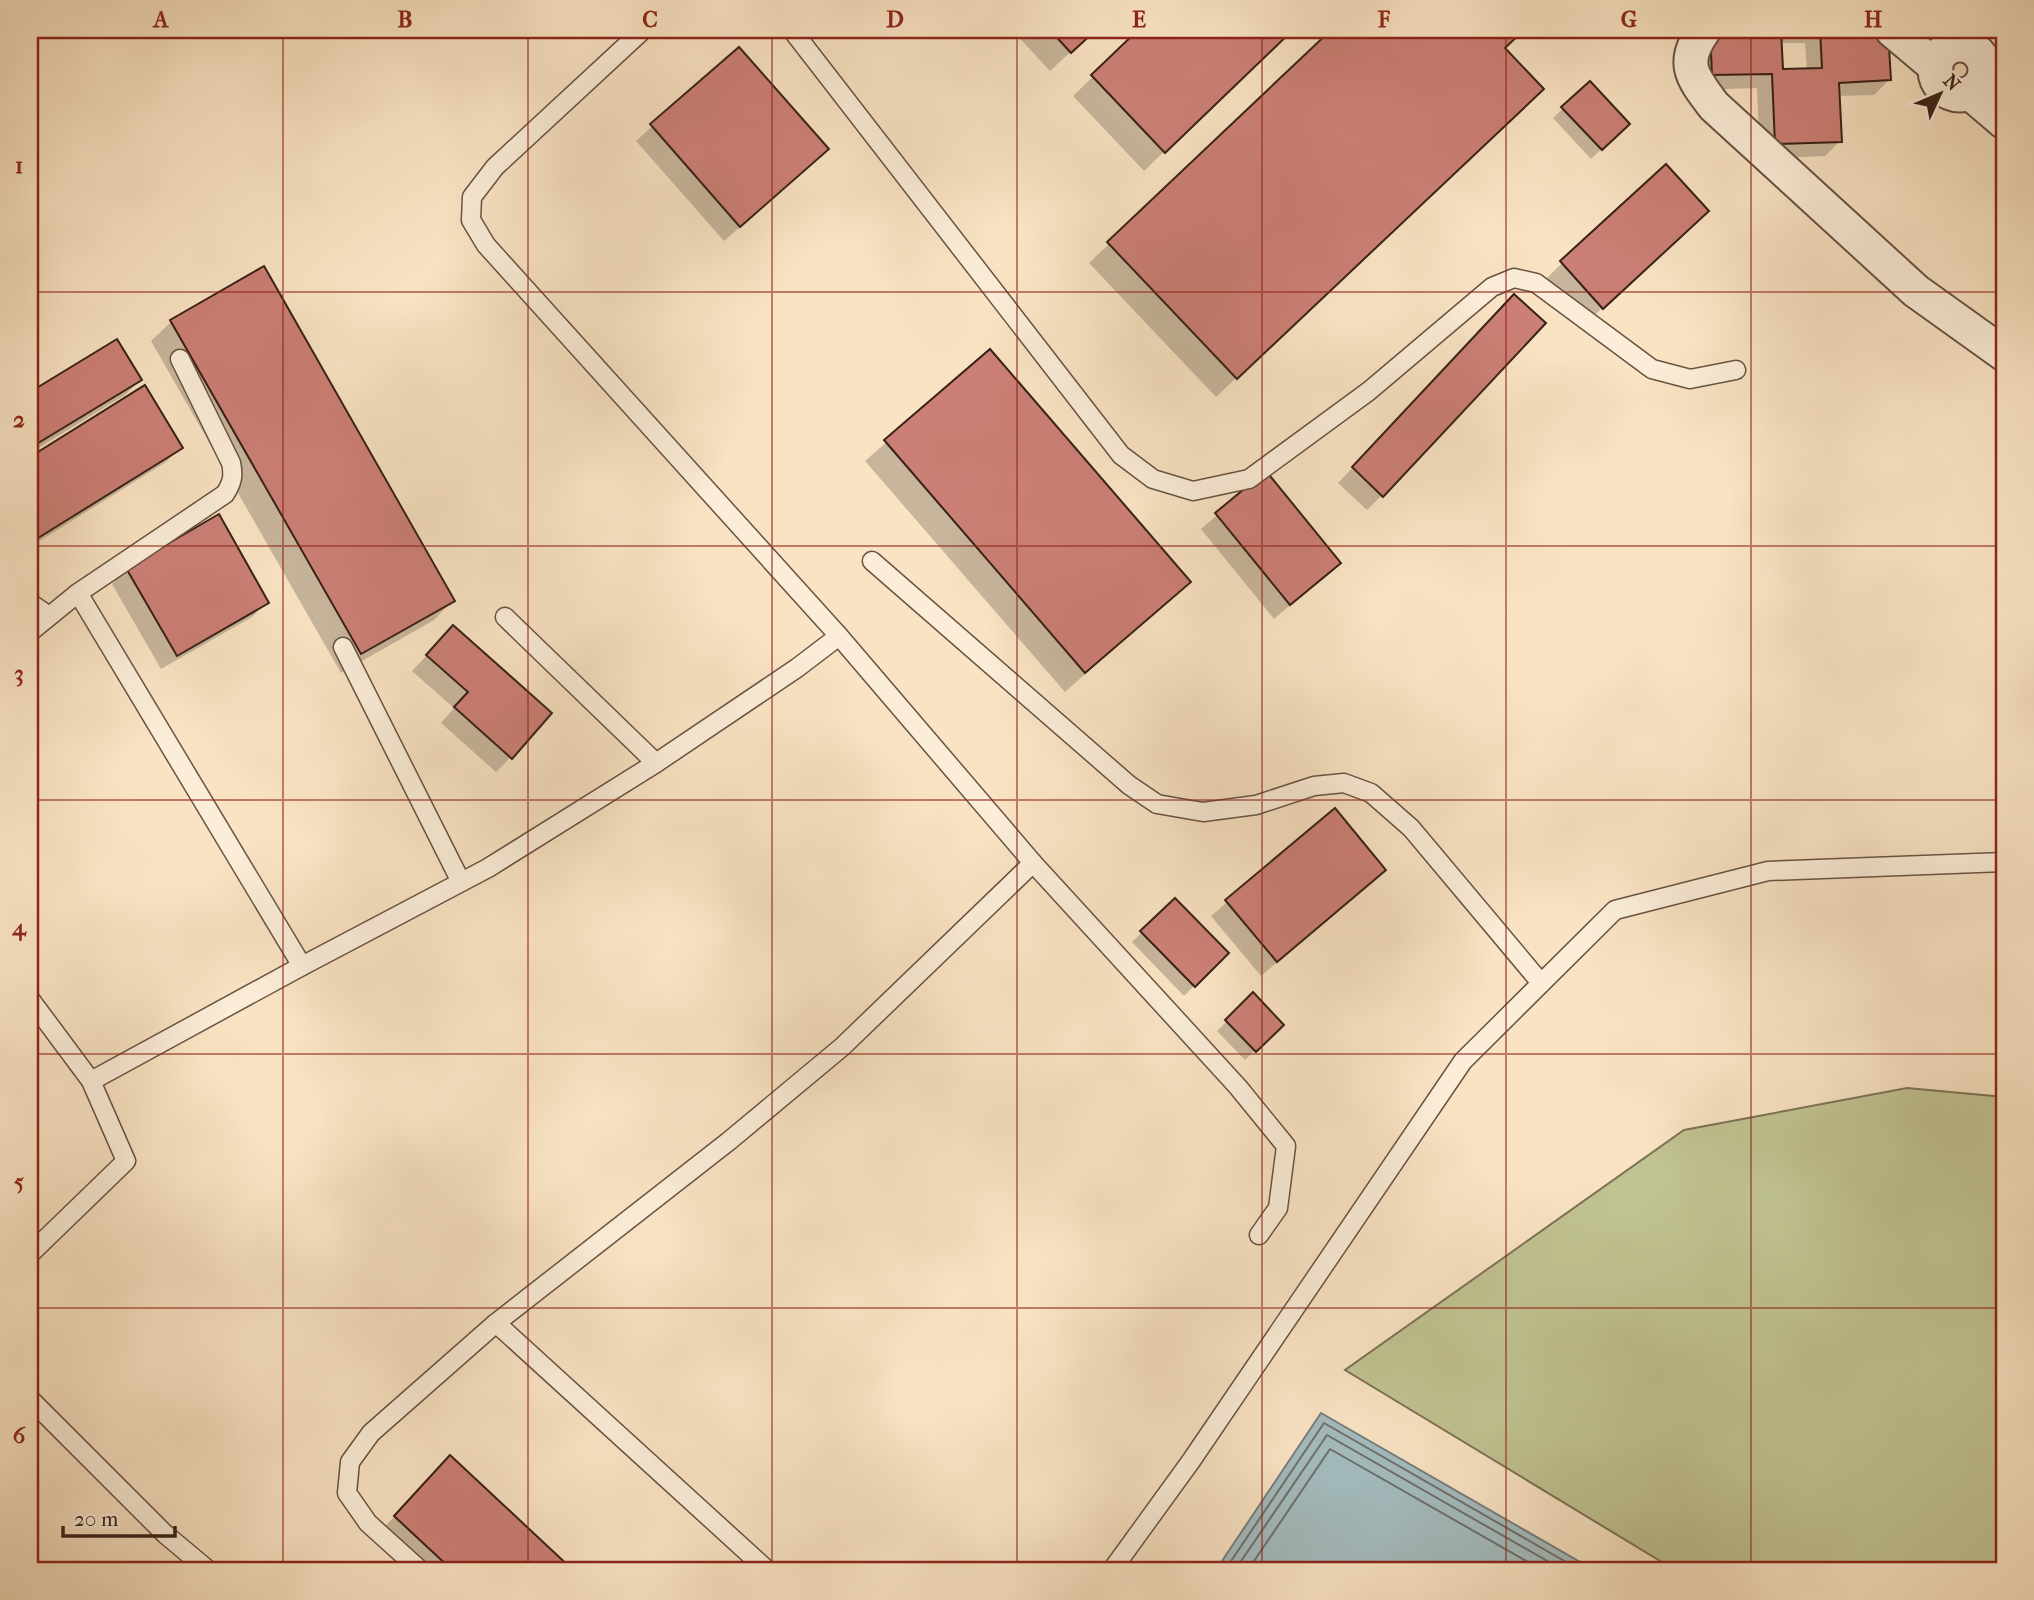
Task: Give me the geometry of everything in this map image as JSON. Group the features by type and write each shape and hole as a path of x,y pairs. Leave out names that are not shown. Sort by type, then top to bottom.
{"street":[{"path":"1704,30 1692,48 1690,64 1694,80 1714,106 1916,291 2004,354"},
{"path":"1892,30 1936,48 1958,45 1974,50 1984,64 1986,87 2004,122"}],"lane":[{"path":"643,30 495,167 472,197 471,220 486,245 839,635 1033,863 1238,1087 1286,1146 1278,1208 1259,1235"},
{"path":"792,30 1121,455 1153,479 1194,491 1249,479 1370,391 1492,287 1514,278 1536,283 1652,369 1690,379 1737,370"},
{"path":"30,632 78,593 225,494 232,484 231,463 180,359"},
{"path":"872,561 1129,785 1157,804 1203,812 1256,805 1314,786 1344,783 1371,793 1412,828 1541,983"},
{"path":"78,593 302,966"},
{"path":"30,603 49,616"},
{"path":"505,617 656,763"},
{"path":"91,1081 488,868 656,763 797,668 839,635"},
{"path":"343,647 461,882"},
{"path":"1112,1570 1199,1450 1463,1061 1615,910 1768,871 2004,862"},
{"path":"420,1570 368,1523 347,1493 350,1462 371,1433 496,1324 718,1149 842,1047 1033,863"},
{"path":"30,999 91,1081 126,1161 30,1254"},
{"path":"496,1324 767,1570"},
{"path":"30,1399 165,1534 208,1570"}],"green space":[{"path":"1907,1088 2004,1097 2004,1570 1675,1570 1345,1370 1684,1130"}],"water":[{"path":"1321,1413 1594,1570 1216,1570"}],"building":[{"path":"1050,30 1096,30 1071,53"},
{"path":"1138,30 1293,30 1165,153 1091,75"},
{"path":"1331,30 1524,30 1505,48 1544,89 1237,379 1107,242"},
{"path":"1710,30 1781,30 1783,69 1822,68 1820,30 1888,30 1891,80 1839,83 1842,142 1775,144 1772,74 1712,75"},
{"path":"739,47 829,149 740,227 650,124"},
{"path":"1590,81 1630,124 1602,150 1561,107"},
{"path":"1666,164 1709,211 1603,309 1560,261"},
{"path":"264,266 455,601 361,654 170,320"},
{"path":"1514,294 1546,323 1383,497 1352,467"},
{"path":"117,339 142,380 30,448 30,392"},
{"path":"990,349 1191,582 1085,673 884,440"},
{"path":"145,385 183,448 30,543 30,457"},
{"path":"1266,471 1341,563 1290,605 1215,513"},
{"path":"219,514 269,603 177,656 126,568"},
{"path":"453,625 552,713 512,759 454,707 468,692 426,655"},
{"path":"1335,808 1386,870 1277,962 1225,900"},
{"path":"1175,898 1229,953 1195,987 1140,931"},
{"path":"1253,992 1284,1025 1256,1052 1225,1020"},
{"path":"450,1455 573,1570 452,1570 394,1516"}]}
